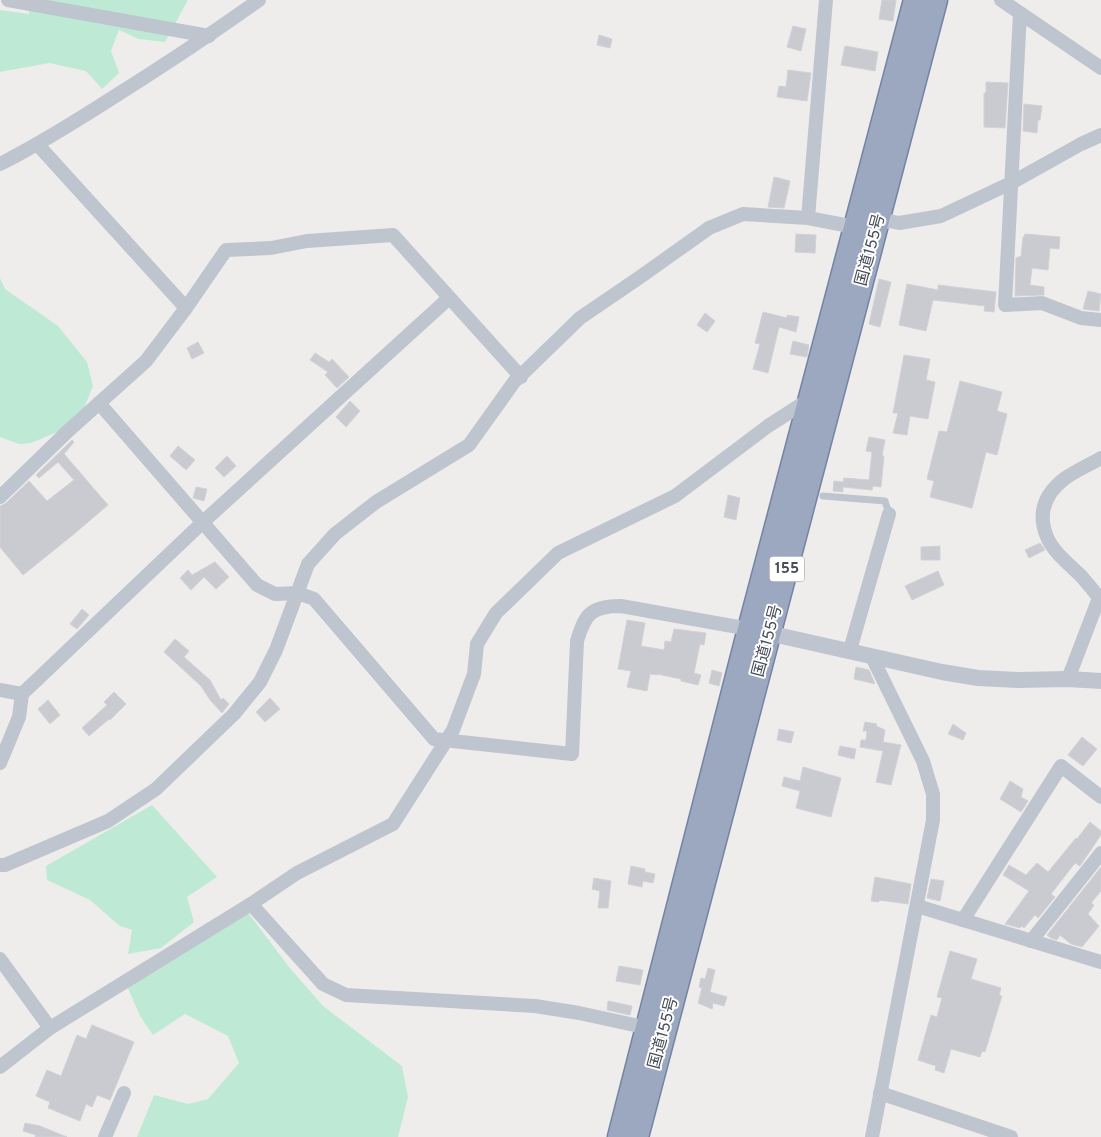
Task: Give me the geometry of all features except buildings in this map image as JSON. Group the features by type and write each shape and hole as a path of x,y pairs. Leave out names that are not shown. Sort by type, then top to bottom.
{"highway":[{"name":"国道155号","path":"637,1137 759,631 811,398 915,0"},
{"name":"国道155号","path":"619,1137 759,631 877,225 936,0"}],"street":[{"path":"8,0 209,36"},
{"path":"0,164 38,145 209,36 259,0"},
{"path":"808,218 826,0"},
{"path":"1001,0 1101,68"},
{"path":"1020,13 1005,305 1042,303 1081,318 1101,320"},
{"path":"0,865 5,865 108,822 156,789 234,714 260,682 276,650 308,564 335,534 376,502 469,445 514,382 580,318 709,228 743,214 808,218 855,227 877,225 889,221 899,223 941,216 1011,183 1101,135"},
{"path":"38,145 186,308"},
{"path":"0,497 68,431 146,361 226,250 271,248 307,241 393,235 521,377"},
{"path":"0,764 19,717 22,694 204,522 449,298"},
{"path":"0,1067 50,1028 252,904 297,873 394,824 453,730 474,674 477,644 496,612 558,552 675,496 768,426 811,398"},
{"path":"99,403 257,585 275,594 298,593 314,599 434,739 572,754 576,641 582,624 590,614 604,606 620,606 759,631 850,650 872,657 978,678 1101,681"},
{"path":"1068,679 1099,598 1057,552 1047,537 1043,520 1044,503 1049,494 1064,479 1101,458"},
{"path":"850,650 889,514"},
{"path":"872,657 923,761 933,794 933,820 872,1137"},
{"path":"0,690 22,694"},
{"path":"963,920 1061,766 1101,797"},
{"path":"1030,941 1101,853"},
{"path":"252,904 324,984 346,995 535,1006 579,1013 648,1028"},
{"path":"917,906 1101,962"},
{"path":"0,959 50,1028"},
{"path":"105,1137 124,1093"},
{"path":"880,1093 1010,1137"}],"lane":[{"path":"823,496 885,501 889,514"}],"green space":[{"path":"28,0 188,0 165,42 139,39 119,30 111,51 119,73 102,89 86,71 49,63 0,72 0,10 29,14"},
{"path":"0,278 5,289 58,326 87,362 93,386 82,413 67,428 31,443 19,444 0,437"},
{"path":"152,805 217,877 187,897 194,922 161,948 128,954 132,930 120,926 90,900 47,880 46,866"},
{"path":"246,910 289,967 323,1006 402,1066 408,1097 398,1137 137,1137 154,1095 188,1104 208,1099 239,1063 228,1036 185,1014 153,1035 140,1016 127,986"}]}
